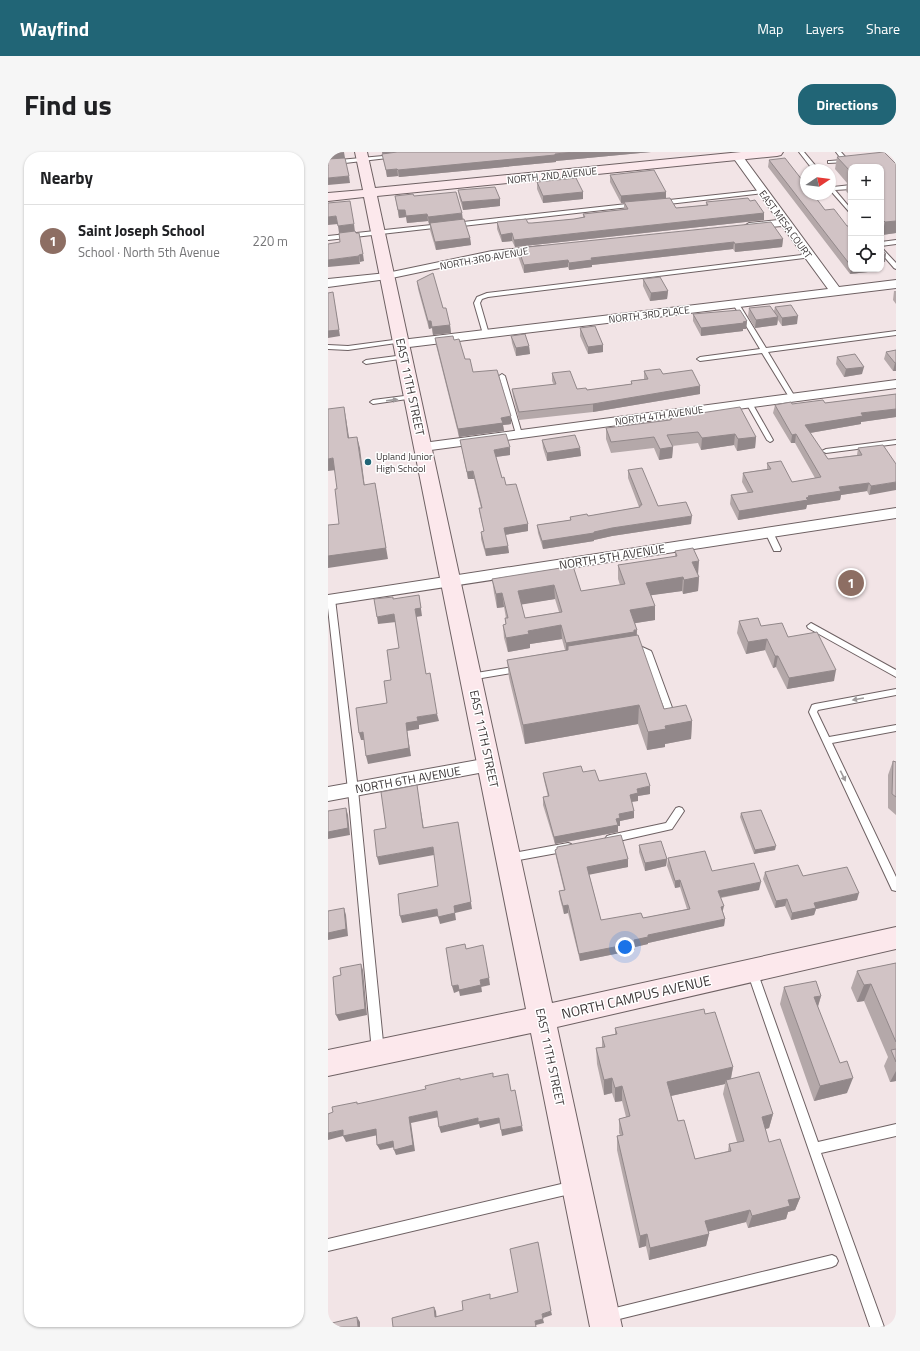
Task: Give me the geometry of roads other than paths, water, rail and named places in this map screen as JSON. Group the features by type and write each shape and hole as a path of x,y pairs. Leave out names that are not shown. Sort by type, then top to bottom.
{"street":[{"name":"NORTH 2ND AVENUE","path":"328,197 777,152"},
{"name":"EAST 11TH STREET","path":"362,156 605,1322"},
{"name":"EAST MESA COURT","path":"737,156 836,292"},
{"path":"737,227 785,222"},
{"name":"NORTH 3RD AVENUE","path":"328,283 387,276 492,254 555,247"},
{"name":"NORTH 3RD PLACE","path":"402,347 486,334 896,284"},
{"name":"NORTH 4TH AVENUE","path":"422,447 896,384"},
{"name":"NORTH 5TH AVENUE","path":"330,600 896,513"},
{"name":"NORTH 6TH AVENUE","path":"328,794 489,765"},
{"name":"NORTH CAMPUS AVENUE","path":"328,1063 541,1018 896,938"}],"lane":[{"path":"801,152 811,164"},
{"path":"830,162 846,160 838,152"},
{"path":"328,163 362,156 400,156"},
{"path":"836,188 848,187"},
{"path":"651,204 762,192"},
{"path":"836,194 848,208"},
{"path":"328,238 643,205"},
{"path":"884,244 896,242"},
{"path":"884,253 896,267"},
{"path":"486,334 477,304 480,298 487,295 810,256"},
{"path":"736,304 792,397"},
{"path":"700,359 896,333"},
{"path":"328,347 402,347"},
{"path":"366,362 402,347"},
{"path":"502,376 519,434"},
{"path":"373,402 412,397"},
{"path":"749,403 770,440"},
{"path":"826,452 896,442"},
{"path":"769,532 777,549"},
{"path":"330,600 352,790 378,1052"},
{"path":"811,626 896,674"},
{"path":"624,652 640,649 648,653 670,713"},
{"path":"470,677 531,667"},
{"path":"896,692 815,707 813,712 896,886"},
{"path":"826,741 896,728"},
{"path":"601,841 669,826 679,810"},
{"path":"508,858 580,845"},
{"path":"752,971 877,1327"},
{"path":"814,1150 896,1130"},
{"path":"328,1245 577,1187"},
{"path":"605,1322 832,1261"}],"place":[{"name":"Upland Junior High School","path":"368,462"},
{"name":"Saint Joseph School","path":"851,583"}]}
